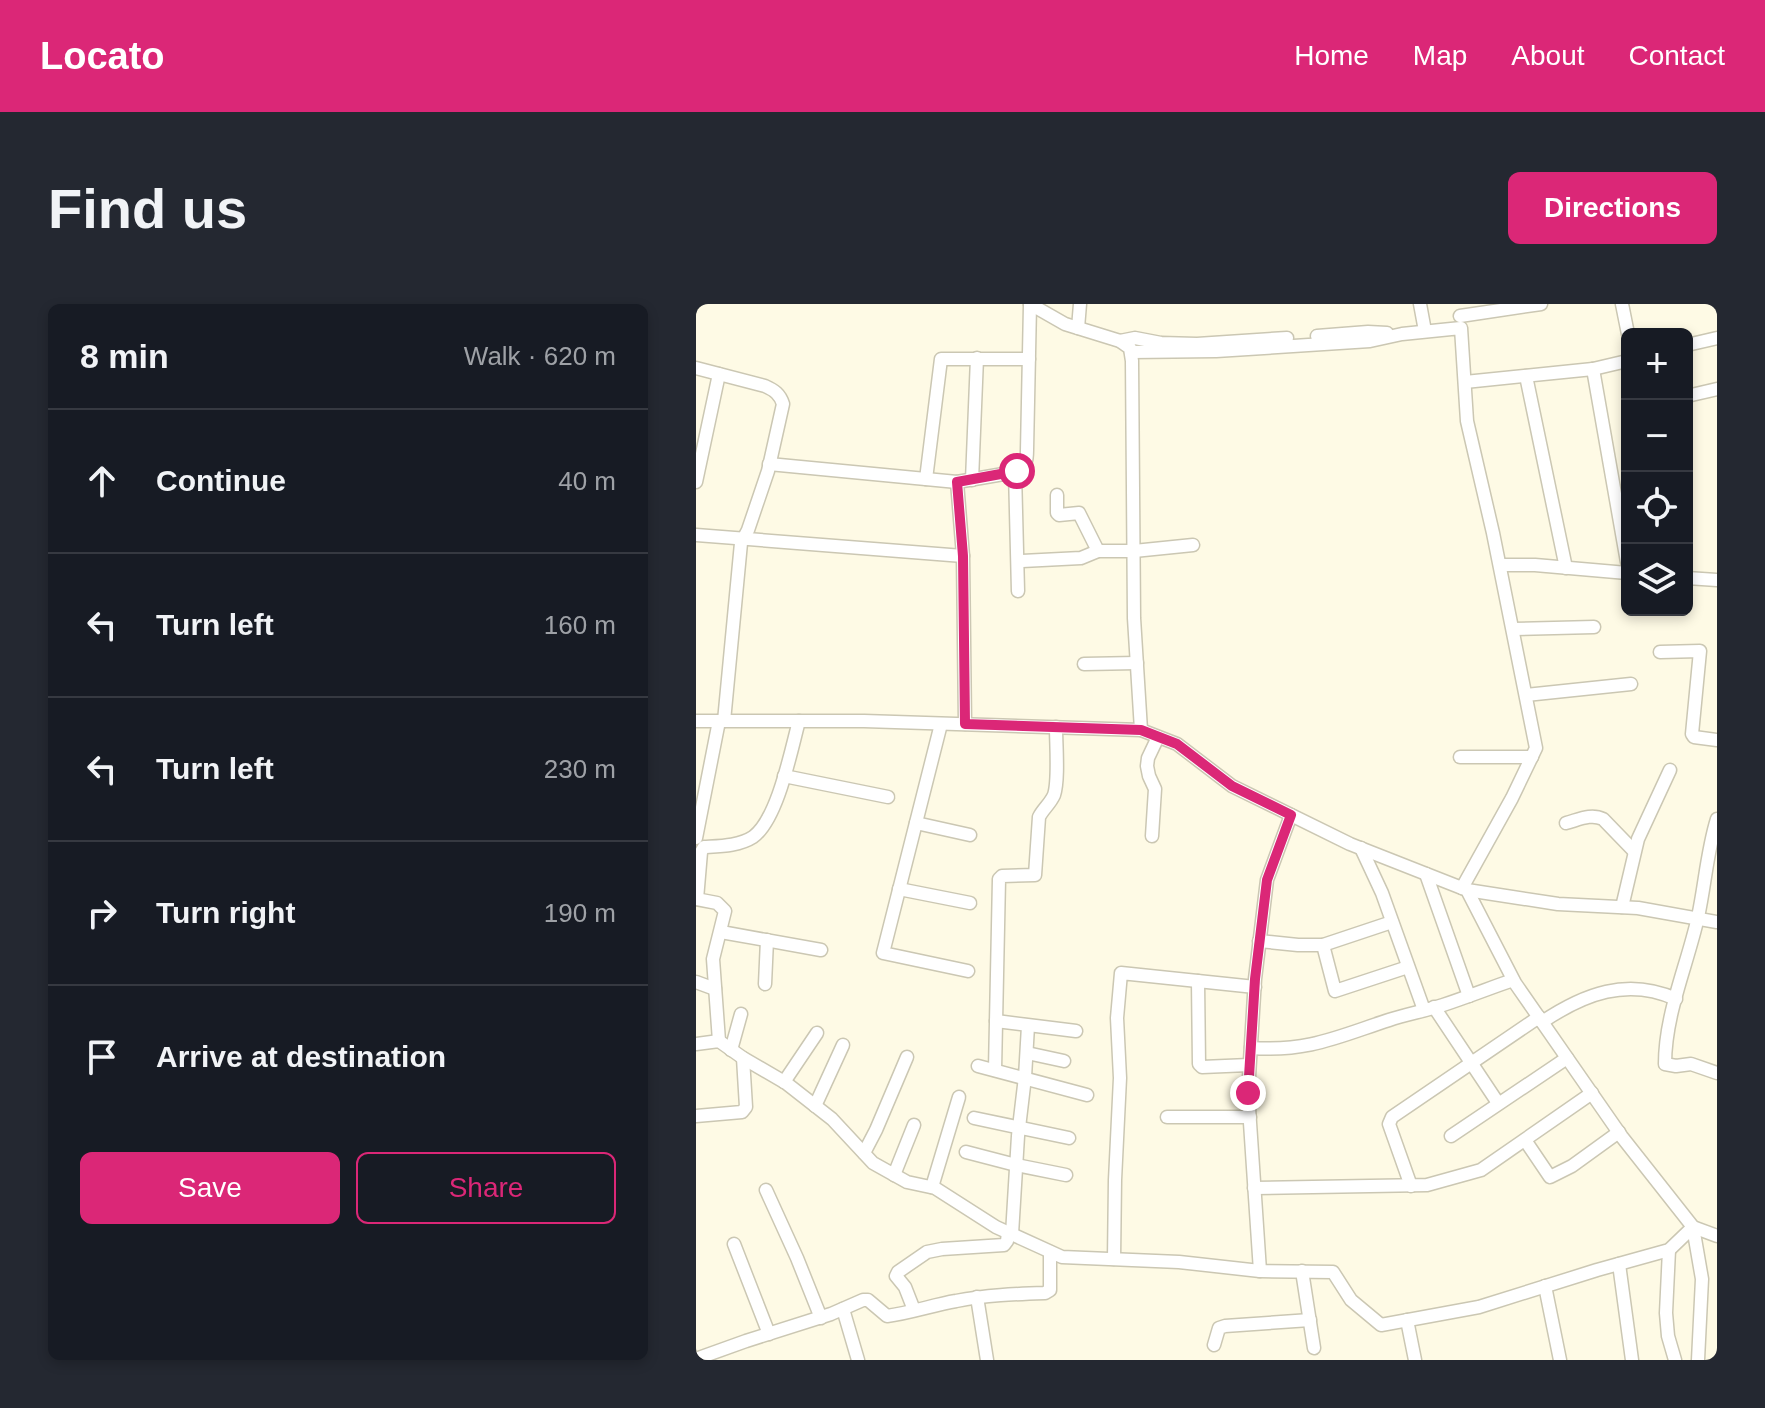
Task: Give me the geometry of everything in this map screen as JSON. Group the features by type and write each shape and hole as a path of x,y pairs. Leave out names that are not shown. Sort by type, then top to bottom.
{"street":[{"path":"769,464 957,482 1015,472 1027,462 1030,304 1065,324 1120,341 1130,348 1134,618 1141,730"},
{"path":"1078,328 1080,304"},
{"path":"1420,304 1425,331"},
{"path":"1131,352 1258,349 1370,341 1425,331 1460,316 1541,304"},
{"path":"1622,304 1627,328"},
{"path":"1460,316 1467,421 1500,565 1536,748 1464,889"},
{"path":"1120,341 1135,338 1161,343 1197,344 1368,332 1402,334"},
{"path":"1693,344 1717,338"},
{"path":"972,480 977,358"},
{"path":"926,479 941,359 1029,359"},
{"path":"1465,382 1593,369 1621,362"},
{"path":"696,368 765,386 774,390 783,404 769,464 743,540 721,721 696,838"},
{"path":"1593,369 1624,544"},
{"path":"696,482 719,374"},
{"path":"1526,376 1566,568"},
{"path":"1693,395 1717,389"},
{"path":"1015,472 1018,591"},
{"path":"957,482 963,556 965,724"},
{"path":"1057,495 1057,513 1079,513 1098,551"},
{"path":"696,535 963,556"},
{"path":"1022,561 1081,558 1098,551 1193,545"},
{"path":"1500,565 1621,573"},
{"path":"1693,578 1717,580"},
{"path":"1513,629 1594,627"},
{"path":"1660,652 1700,651 1692,734 1694,737 1717,740"},
{"path":"1084,664 1137,663"},
{"path":"1526,695 1631,684"},
{"path":"696,721 965,724 1141,730 1177,744 1232,786 1361,848 1464,889 1558,904 1622,907 1717,922"},
{"path":"719,1041 713,959 725,911 717,903 697,899 698,849 745,841 756,835 763,826 784,776 799,721"},
{"path":"941,724 883,953 968,971"},
{"path":"995,1070 999,879 1002,876 1035,875 1039,817 1056,789 1056,727"},
{"path":"1152,836 1155,789 1147,766 1158,737"},
{"path":"1460,757 1532,757"},
{"path":"1622,907 1634,851 1670,770"},
{"path":"784,776 888,797"},
{"path":"1260,1271 1248,1093 1249,1065 1267,880 1291,815"},
{"path":"1566,823 1592,816 1603,819 1634,851"},
{"path":"1717,819 1710,841 1698,917 1669,1029 1665,1064 1691,1064 1717,1073"},
{"path":"916,823 970,835"},
{"path":"1361,848 1382,893 1408,967 1429,1009 1472,1063 1498,1103"},
{"path":"1426,874 1469,996"},
{"path":"899,889 970,903"},
{"path":"1464,889 1513,980 1540,1020 1619,1132 1693,1227 1702,1279 1698,1360"},
{"path":"1259,941 1323,945 1392,922"},
{"path":"721,932 821,950"},
{"path":"765,984 767,940"},
{"path":"1323,945 1335,991 1408,967"},
{"path":"1114,1259 1120,1078 1117,1018 1121,973 1255,987"},
{"path":"1251,1048 1276,1050 1307,1047 1513,980"},
{"path":"1198,981 1199,1064 1202,1067 1249,1065"},
{"path":"696,982 715,989"},
{"path":"1411,1186 1389,1124 1392,1117 1540,1020 1583,998 1599,993 1650,989 1676,999"},
{"path":"731,1050 741,1014"},
{"path":"996,1021 1076,1031"},
{"path":"914,1310 905,1287 896,1276 898,1272 927,1252 1004,1245 1010,1234 1028,1026"},
{"path":"784,1082 817,1033"},
{"path":"696,1044 719,1041 784,1082 832,1119 873,1163 907,1182 932,1187 996,1227 1062,1257 1179,1262 1260,1271 1333,1272 1351,1300 1381,1325 1479,1307 1669,1250 1693,1227"},
{"path":"815,1106 843,1045"},
{"path":"1027,1053 1064,1061"},
{"path":"864,1153 907,1057"},
{"path":"696,1116 742,1112 746,1107 743,1058"},
{"path":"1451,1136 1567,1058"},
{"path":"978,1066 1087,1095"},
{"path":"1254,1188 1427,1185 1481,1170 1592,1093"},
{"path":"932,1187 959,1097"},
{"path":"1167,1117 1250,1117"},
{"path":"974,1118 1069,1138"},
{"path":"894,1175 914,1125"},
{"path":"1525,1140 1550,1177 1572,1166 1619,1132"},
{"path":"966,1152 1066,1175"},
{"path":"766,1190 821,1318"},
{"path":"1693,1227 1717,1236"},
{"path":"734,1244 769,1334"},
{"path":"1669,1250 1666,1313 1675,1360"},
{"path":"696,1359 821,1318 863,1300 868,1300 887,1316 977,1297 1045,1293 1050,1290 1050,1252"},
{"path":"1619,1264 1632,1360"},
{"path":"1302,1271 1314,1348"},
{"path":"1545,1286 1560,1360"},
{"path":"977,1297 987,1360"},
{"path":"843,1309 858,1360"},
{"path":"1214,1345 1219,1328 1225,1326 1310,1320"},
{"path":"1407,1320 1415,1360"}],"route":[{"path":"1017,471 957,482 963,556 965,724 1141,730 1177,744 1232,786 1291,815 1267,880 1255,979 1248,1093"}]}
